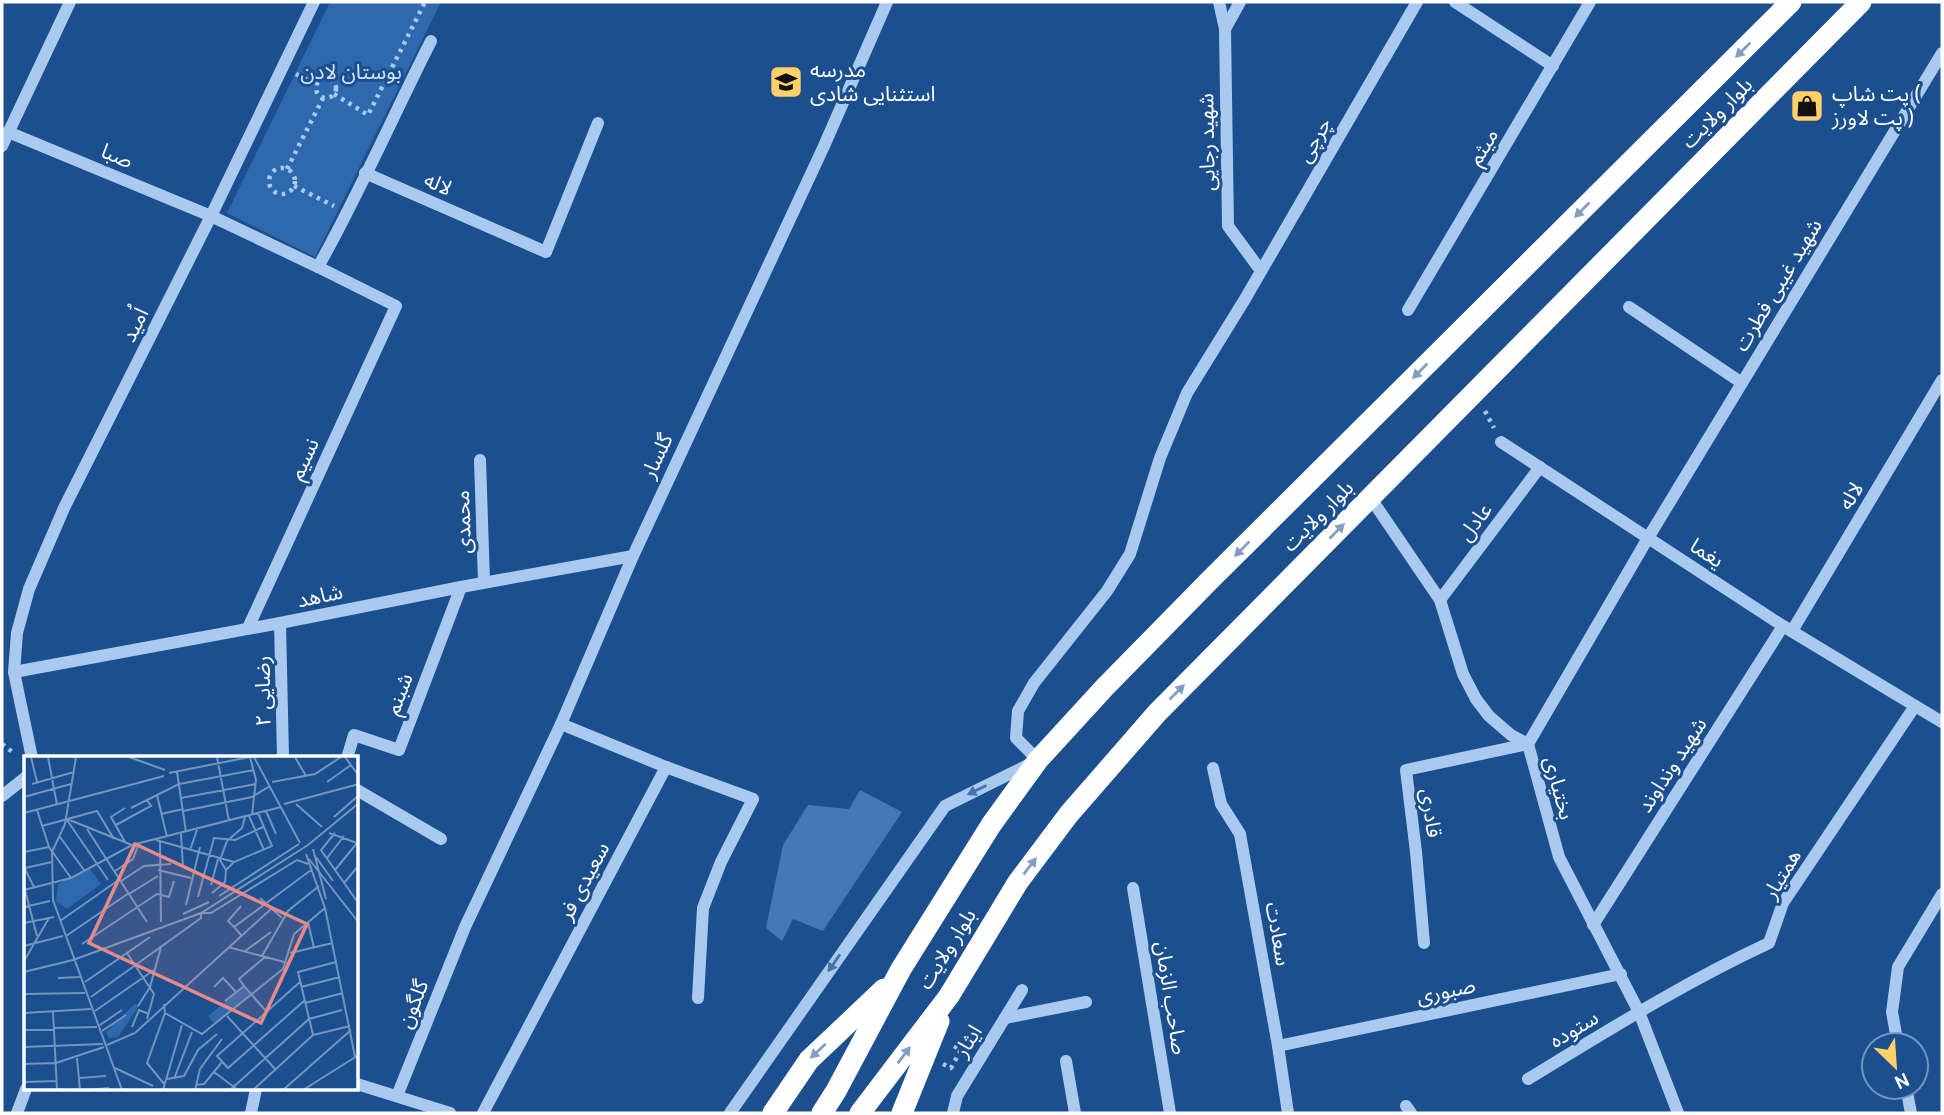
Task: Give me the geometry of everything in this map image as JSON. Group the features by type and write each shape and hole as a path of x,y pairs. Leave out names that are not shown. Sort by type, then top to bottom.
{"highway":[{"name":"بلوار ولایت","path":"822,1113 901,969 992,825 1038,760 1105,687 1212,579 1791,2"},
{"name":"بلوار ولایت","path":"861,1111 948,996 1018,881 1069,814 1157,713 1861,2"},
{"path":"773,1113 809,1060 875,999 901,969"},
{"path":"902,1113 948,996"}],"street":[{"path":"2,146 70,2"},
{"name":"اُمید","path":"32,756 14,672 22,611 64,508 211,216 314,2"},
{"name":"گلسار","path":"465,927 561,724 633,556 824,146 887,2"},
{"name":"شهید رجایی","path":"1219,2 1224,29 1228,226 1261,271"},
{"path":"1224,29 1240,2"},
{"name":"چرچی","path":"1038,760 1016,738 1018,711 1034,683 1107,591 1130,554 1160,458 1186,393 1245,299 1417,2"},
{"path":"1455,2 1553,66"},
{"name":"میثم","path":"1408,310 1590,2"},
{"path":"318,267 348,213 431,41"},
{"name":"شهید غیبی فطرت","path":"1528,744 1648,538 1942,53"},
{"name":"لاله","path":"365,173 546,252 598,123"},
{"name":"صبا","path":"8,132 211,216 318,267"},
{"name":"نسیم","path":"248,628 396,306 318,267"},
{"path":"1629,307 1741,383"},
{"name":"لاله","path":"1788,629 1942,380"},
{"name":"یغما","path":"1502,442 1788,629 1915,706 1941,717"},
{"name":"محمدی","path":"480,460 484,582"},
{"name":"عادل","path":"1440,600 1540,467"},
{"name":"بختیاری","path":"1370,497 1440,600 1471,691 1489,716 1511,736 1528,744 1559,857 1593,925 1622,974 1678,1113"},
{"name":"شاهد","path":"14,672 633,556"},
{"name":"شبنم","path":"348,756 354,736 399,750 461,587"},
{"name":"رضایی ۲","path":"280,623 283,756"},
{"name":"شهید ونداوند","path":"1593,925 1788,629"},
{"name":"همتیار","path":"1639,1012 1728,962 1769,943 1783,903 1915,706"},
{"path":"561,724 753,799 721,862 703,908 698,998"},
{"name":"قادری","path":"1424,943 1406,770 1528,744"},
{"path":"730,1113 945,806 1038,760"},
{"name":"سعیدی فر","path":"482,1113 666,767"},
{"name":"سعادت","path":"1213,768 1221,804 1240,834 1288,1113"},
{"path":"2,796 24,779"},
{"path":"359,791 441,839"},
{"name":"صاحب الزمان","path":"1133,888 1170,1113"},
{"path":"1895,1031 1892,1013 1898,967 1942,894"},
{"name":"گلگون","path":"397,1096 465,927"},
{"name":"صبوری","path":"1278,1046 1622,974"},
{"name":"ایثار","path":"953,1113 957,1096 1022,990"},
{"path":"1005,1018 1086,1002"},
{"name":"ستوده","path":"1528,1079 1639,1012"},
{"path":"1066,1061 1075,1113"},
{"path":"359,1085 450,1113"},
{"path":"17,1113 26,1090"},
{"path":"251,1113 256,1090"}],"path":[{"path":"334,93 369,115 425,2"},
{"path":"321,79 333,82 336,87 334,93 323,98 318,94 316,88 321,79"},
{"path":"287,169 323,98"},
{"path":"278,169 287,169 295,178 294,186 288,192 280,194 271,186 272,174 278,169"},
{"path":"294,186 348,213"},
{"path":"1475,392 1502,442"},
{"path":"951,1068 961,1050"}],"green space":[{"name":"بوستان لادن","path":"330,2 441,2 315,257 227,213"}],"building":[{"path":"860,790 902,812 823,931 793,919 782,941 766,928 783,845 808,805 849,809"}],"place":[{"name":"مدرسه استثنایی شادی","path":"786,82"},
{"name":"پت شاپ ( پت لاورز )","path":"1807,106"}]}
